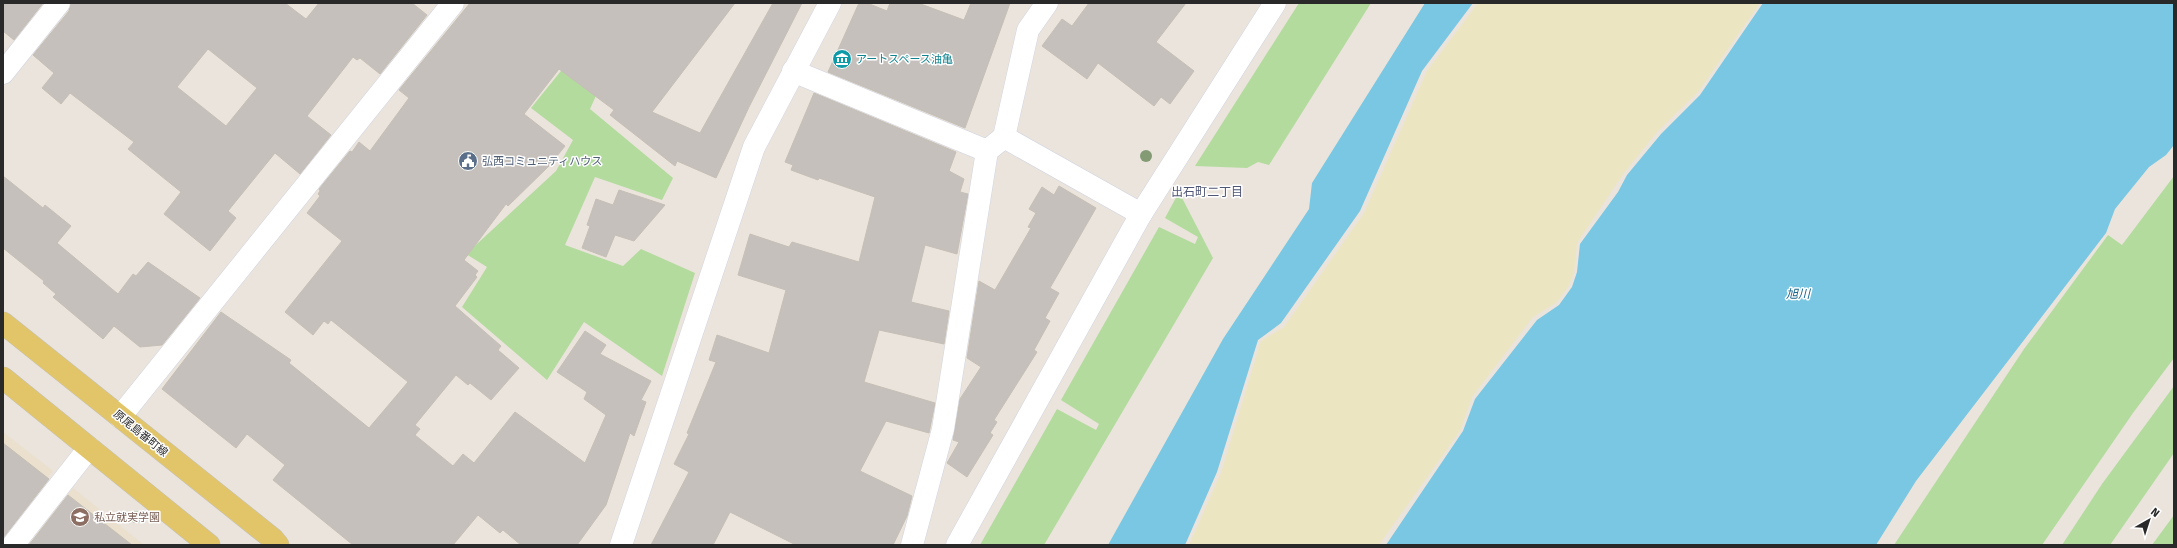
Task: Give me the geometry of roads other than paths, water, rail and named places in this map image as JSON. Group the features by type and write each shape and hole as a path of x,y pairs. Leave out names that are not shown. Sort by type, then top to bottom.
{"main road":[{"name":"原尾島番町線","path":"3,323 273,539 278,545"},
{"path":"3,378 209,545"}],"street":[{"path":"3,73 59,3"},
{"path":"120,417 453,3"},
{"path":"621,545 754,147 830,3"},
{"path":"912,545 943,429 987,151 1004,137 1028,30 1047,3"},
{"path":"957,545 1141,214 1276,3"},
{"path":"793,71 987,151"},
{"path":"1004,137 1141,214"},
{"path":"13,545 88,448"}],"water":[{"path":"1425,3 1473,3 1422,71 1360,211 1281,323 1258,340 1217,472 1185,545 1108,545 1223,339 1309,209 1312,183"},
{"name":"旭川","path":"1763,3 2174,3 2174,145 2166,155 2149,167 2115,209 2106,233 1916,481 1876,545 1386,545 1463,431 1475,399 1537,320 1559,305 1572,287 1577,272 1580,244 1618,192 1627,175 1661,134 1700,95"}],"place":[{"name":"アートスペース油亀","path":"842,59"},
{"name":"弘西コミュニティハウス","path":"468,161"},
{"name":"私立就実学園","path":"80,517"}],"district":[{"name":"出石町二丁目","path":"1207,192"}]}
